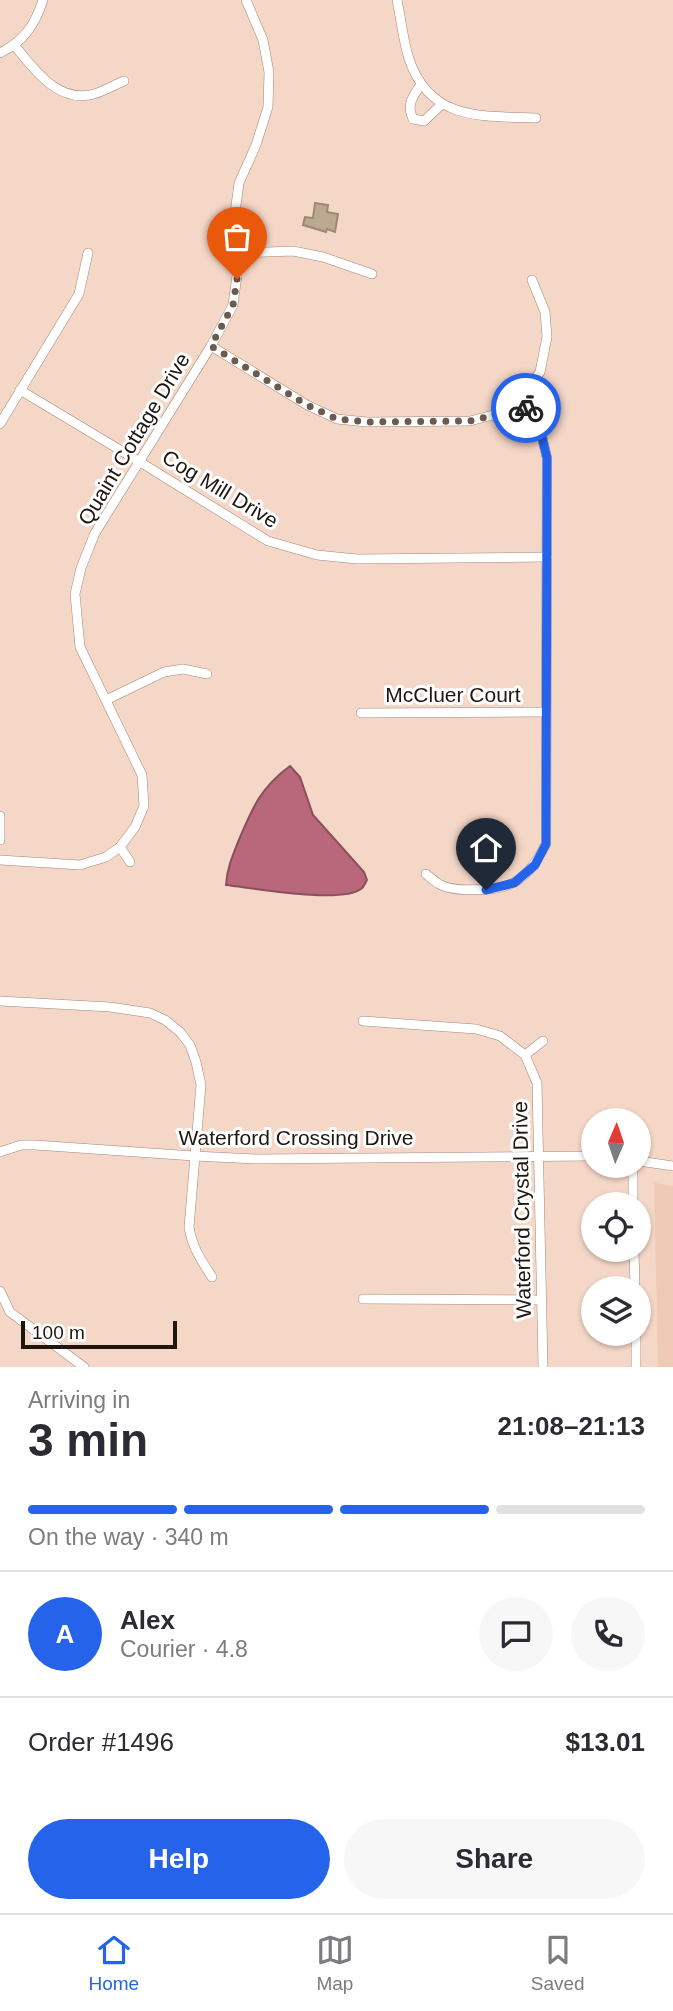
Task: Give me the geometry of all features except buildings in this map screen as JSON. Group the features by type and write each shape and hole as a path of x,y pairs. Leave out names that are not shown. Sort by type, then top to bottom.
{"street":[{"path":"0,53 15,46 35,23 43,0"},
{"name":"Quaint Cottage Drive","path":"120,847 135,827 144,806 142,775 80,647 75,594 81,568 95,533 211,346 233,305 240,253 235,213 239,183 256,145 268,107 269,72 263,40 246,0"},
{"path":"397,0 408,56 417,79 442,104 476,115 536,118"},
{"path":"15,46 46,82 58,89 78,95 93,94 124,81"},
{"path":"421,84 410,102 409,109 413,119 425,121 442,104"},
{"path":"240,253 293,251 323,257 372,274"},
{"path":"0,424 79,294 88,253"},
{"path":"211,346 307,405 337,419 368,422 470,421 494,415 520,400 540,372 547,337 545,312 532,280"},
{"name":"Cog Mill Drive","path":"20,390 268,541 317,555 357,559 548,557"},
{"path":"426,874 440,885 459,889 486,890 514,883 535,865 546,844 547,458 540,429 520,400"},
{"path":"106,700 164,672 183,668 207,674"},
{"name":"McCluer Court","path":"360,713 545,712"},
{"path":"0,816 0,840"},
{"path":"0,860 80,865 106,857 120,847 130,862"},
{"path":"0,1001 149,1013 165,1020 180,1032 190,1045 201,1085 189,1227 197,1255 212,1277"},
{"path":"363,1021 476,1029 500,1036 526,1055 543,1041"},
{"name":"Waterford Crystal Drive","path":"526,1055 537,1083 543,1367"},
{"name":"Waterford Crossing Drive","path":"0,1152 21,1145 35,1145 257,1159 581,1156"},
{"path":"651,1163 673,1166"},
{"path":"0,1291 10,1312 84,1367"},
{"path":"363,1300 541,1300"},
{"path":"636,1346 636,1367"}],"shaded area":[{"path":"290,766 300,777 313,815 364,872 367,880 361,889 351,893 317,895 226,885 232,858 253,809 264,791"},
{"path":"654,1183 673,1186 673,1367 658,1367"}],"way so far":[{"path":"237,279 233,305 211,346 307,405 337,419 368,422 470,421 494,415 520,400 526,408"}],"route":[{"path":"486,890 514,883 535,865 546,844 547,458 540,429 526,408"}]}
